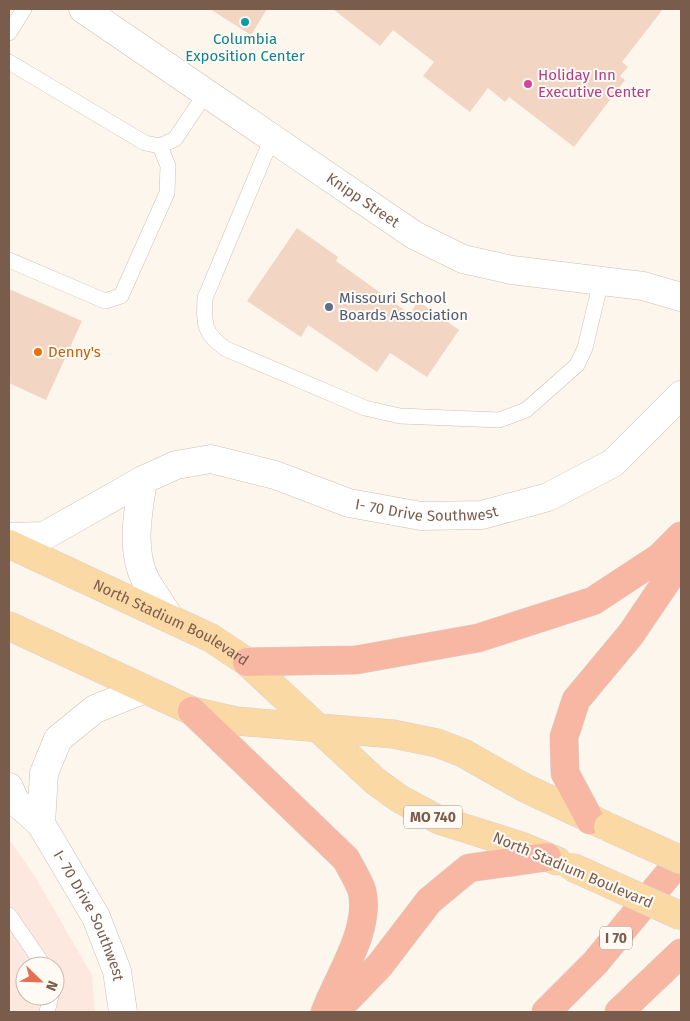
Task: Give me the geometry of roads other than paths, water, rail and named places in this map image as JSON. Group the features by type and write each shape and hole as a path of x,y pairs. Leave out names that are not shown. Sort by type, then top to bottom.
{"highway":[{"path":"247,662 356,660 478,638 593,601 660,557 681,536"},
{"path":"599,823 564,773 564,737 576,700 630,634 681,560"},
{"path":"192,711 346,859 362,891 362,924 352,955 336,984 325,1012"},
{"path":"335,1012 380,965 429,901 469,868 547,857"},
{"name":"I 70","path":"546,1012 595,963 681,859"},
{"path":"619,1012 681,953"}],"main road":[{"name":"North Stadium Boulevard","path":"9,544 211,638 247,662 375,781 417,809 439,820 511,842 681,916"},
{"path":"9,626 82,658 192,711 236,721 393,734 437,743 463,753 525,788 681,859"}],"street":[{"name":"Knipp Street","path":"83,9 414,235 463,259 512,270 643,286 681,297"},
{"name":"I- 70 Drive Southwest","path":"9,537 44,536 144,480 176,465 211,459 275,475 349,503 421,516 482,515 548,497 613,463 681,395"},
{"path":"144,480 136,520 136,548 145,579 169,618"},
{"path":"41,824 44,773 58,739 94,709 145,689"},
{"name":"I- 70 Drive Southwest","path":"9,787 15,802 41,824 96,917 117,971 123,1012"}],"lane":[{"path":"9,33 24,9"},
{"path":"9,62 145,143 160,146 175,138 206,92"},
{"path":"272,138 205,298 204,324 212,339 226,348 365,408 400,416 499,420 526,410 577,365 585,348 601,280"},
{"path":"9,260 105,301 121,296 167,193 168,166 160,146"},
{"path":"9,915 37,956"}],"place":[{"name":"Columbia Exposition Center","path":"245,22"},
{"name":"Holiday Inn Executive Center","path":"528,84"},
{"name":"Missouri School Boards Association","path":"329,307"},
{"name":"Denny's","path":"38,352"}]}
